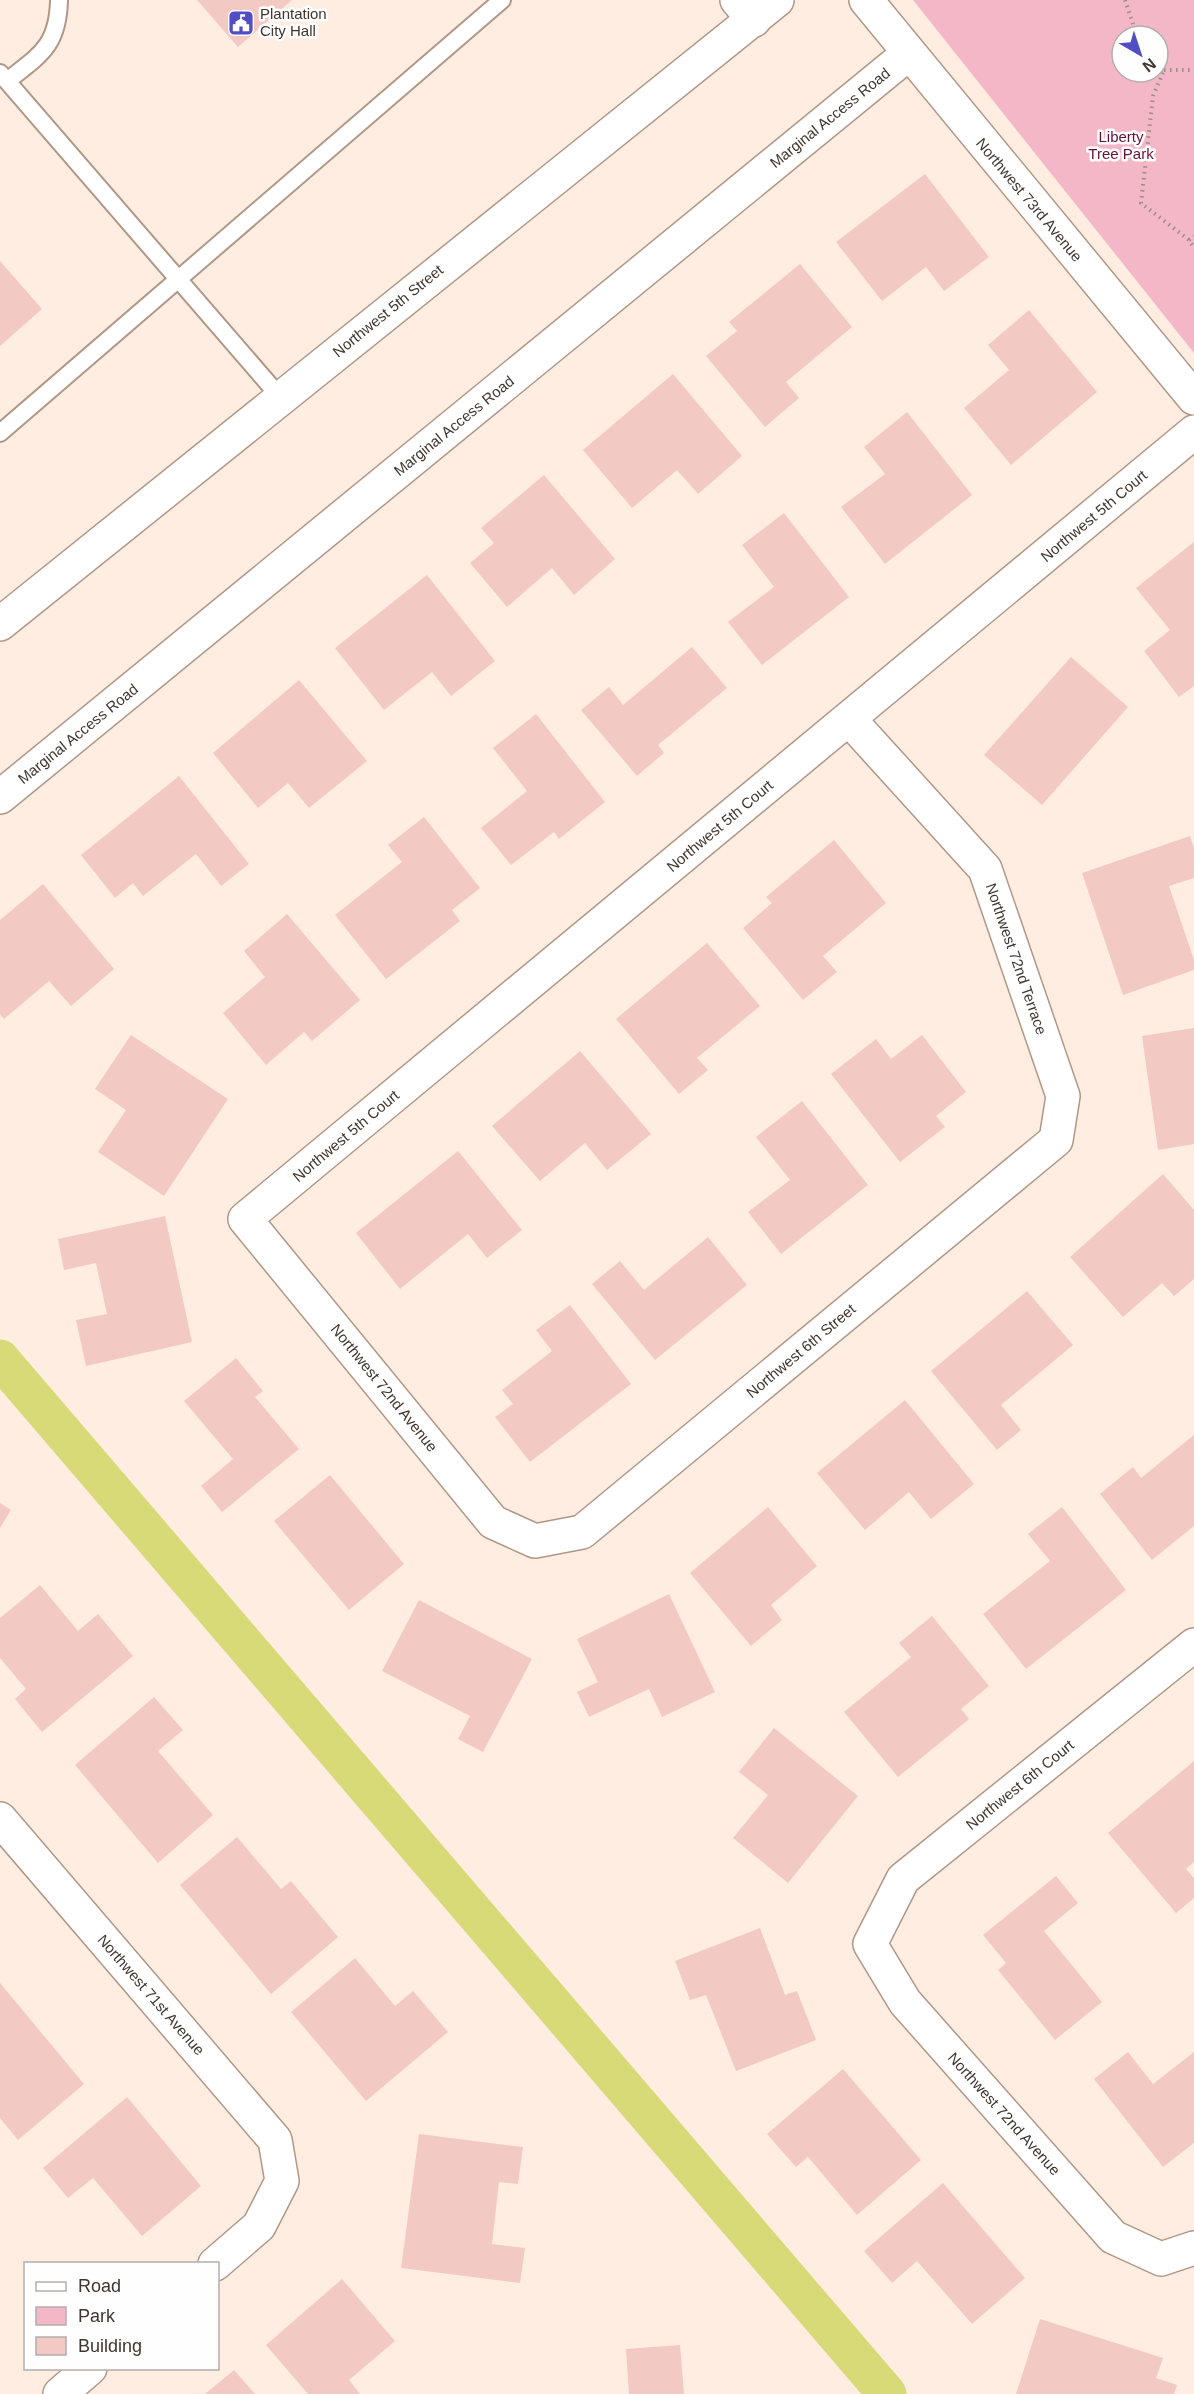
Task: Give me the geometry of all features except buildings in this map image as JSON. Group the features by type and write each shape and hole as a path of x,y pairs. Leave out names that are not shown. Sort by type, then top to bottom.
{"street":[{"name":"Northwest 73rd Avenue","path":"866,0 908,54 1194,398"},
{"name":"Northwest 5th Street","path":"0,624 280,398 756,7"},
{"name":"Marginal Access Road","path":"0,797 908,54"},
{"name":"Northwest 5th Court","path":"245,1219 1194,432"},
{"name":"Northwest 72nd Terrace","path":"849,719 985,869 1063,1096 1056,1140"},
{"name":"Northwest 6th Street","path":"535,1541 582,1532 1056,1140"},
{"name":"Northwest 72nd Avenue","path":"245,1219 493,1522 535,1541"},
{"name":"Northwest 6th Court","path":"870,1944 903,1879 1194,1645"},
{"name":"Northwest 71st Avenue","path":"0,1819 275,2140 282,2181 259,2226 216,2262"},
{"name":"Northwest 72nd Avenue","path":"870,1944 905,2002 1113,2237 1161,2259 1194,2248"},
{"path":"60,2394 88,2370"}],"lane":[{"path":"59,0 58,24 44,52 4,77 280,398"},
{"path":"0,433 502,0"}],"path":[{"path":"1125,0 1133,24"},
{"path":"1170,70 1194,70"},
{"path":"1158,84 1153,96 1141,203 1189,240 1194,248"},
{"path":"1189,240 1194,236"}],"green space":[{"name":"Liberty Tree Park","path":"913,0 1194,0 1194,353"}],"waterway":[{"path":"0,1359 887,2394"}],"place":[{"name":"Plantation City Hall","path":"241,23"}]}
